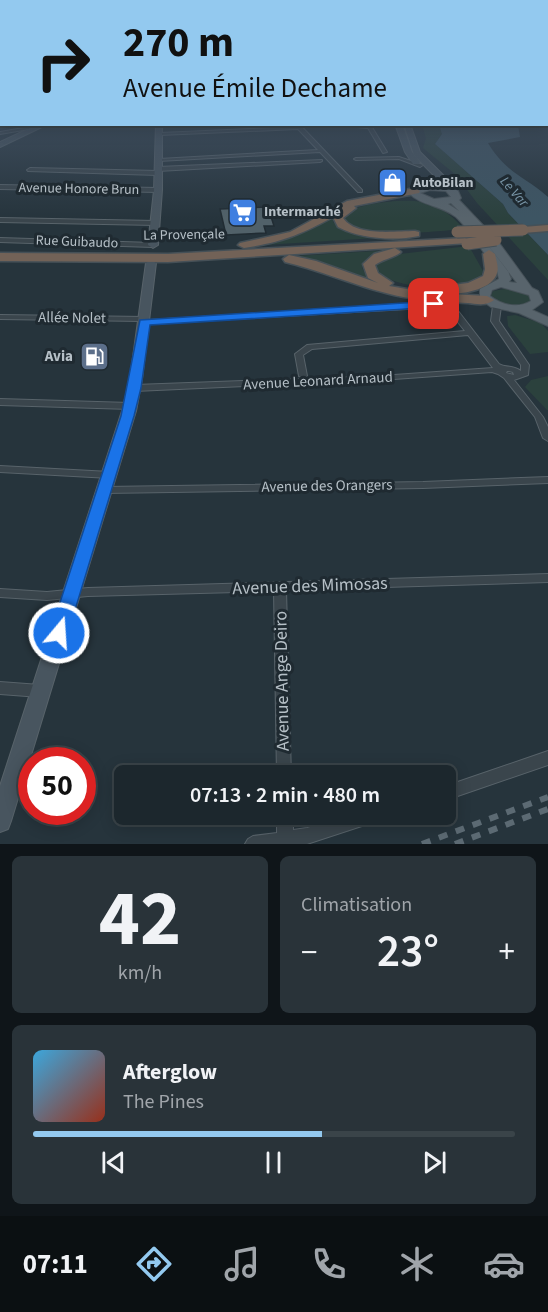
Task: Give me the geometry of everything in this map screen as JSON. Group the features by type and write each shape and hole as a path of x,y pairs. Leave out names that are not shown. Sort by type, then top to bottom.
{"highway":[{"path":"418,195 365,204 344,212 338,220 341,225 351,229 373,233 462,238"},
{"path":"158,254 275,240 303,230 333,211 351,203 418,195"},
{"path":"499,303 385,283 372,275 369,264 378,257 397,251 462,238 525,233 548,228"},
{"path":"525,233 548,235"},
{"name":"La Provençale","path":"0,258 158,254 462,238"},
{"name":"La Provençale","path":"0,250 158,254"},
{"path":"158,254 289,259 309,263 377,287 412,295 499,303"},
{"path":"432,291 469,287 487,279 491,271 489,254"}],"main road":[{"path":"0,821 3,799 40,692 135,388 158,254 156,223 160,140"},
{"path":"403,140 406,153 420,165 433,182 430,187 418,195"},
{"path":"413,140 417,153 511,264 548,298"},
{"path":"430,187 453,196"},
{"path":"418,195 438,202 460,216 489,254 505,276 501,284 499,303"},
{"path":"438,202 453,196"},
{"path":"511,264 527,290"},
{"path":"501,284 527,290 537,297 535,304"},
{"path":"499,303 535,304"},
{"path":"499,303 548,322"},
{"path":"535,304 548,322"}],"street":[{"path":"311,140 360,191"},
{"path":"376,140 384,155 420,165"},
{"path":"356,159 399,154 400,148 404,146"},
{"path":"158,167 321,151"},
{"path":"30,170 320,161"},
{"name":"Avenue Honore Brun","path":"0,188 158,190"},
{"path":"0,220 156,223"},
{"name":"Rue Guibaudo","path":"0,240 158,254"},
{"path":"495,319 499,303"},
{"path":"499,303 495,319 523,359 520,364 506,372"},
{"name":"Allée Nolet","path":"0,316 145,320 434,304 452,309 496,366 506,372 539,417 548,438"},
{"path":"303,376 299,354 310,347 469,333"},
{"name":"Avenue Leonard Arnaud","path":"135,388 369,379 492,370 520,375 525,373 523,359"},
{"path":"0,402 130,406"},
{"name":"Avenue des Orangers","path":"0,469 107,483 423,485 548,480"},
{"name":"Avenue des Mimosas","path":"0,593 47,596 548,578"},
{"name":"Avenue Ange Deiro","path":"280,587 284,765"},
{"path":"0,688 40,692"},
{"path":"456,790 548,758"},
{"path":"285,825 285,841"},
{"path":"253,844 285,841 340,825"}],"green space":[{"path":"425,140 438,140 435,144 503,204 508,213 548,255 548,280 477,203 456,175 423,148"},
{"path":"409,193 411,197 381,198 341,209 369,199"},
{"path":"396,201 417,201 434,206 457,221 464,229 382,232 365,230 352,225 344,218 348,213 360,207"},
{"path":"341,209 333,215 333,222 339,227 361,234 392,237 264,245 300,234"},
{"path":"469,246 483,271 481,276 470,282 443,287 414,286 376,273 374,264 391,255"},
{"path":"391,250 377,254 364,262 362,267 368,276 380,283 412,292 395,290 295,256"},
{"path":"510,288 527,293 531,299 530,302 510,305 491,296 493,291"},
{"path":"419,292 477,295 479,298"},
{"path":"515,315 541,323 548,331 548,352 530,354 508,326 507,316"},
{"path":"548,376 547,410 525,387 531,380"}],"water":[{"name":"Le Var","path":"438,140 502,140 488,143 509,168 548,197 548,255 508,213 503,204 435,144"}],"building":[{"path":"268,207 274,226 264,226 266,233 226,235 220,209"}],"railway":[{"path":"422,844 548,797"},
{"path":"455,844 548,809"}],"place":[{"name":"AutoBilan","path":"392,183"},
{"name":"Intermarché","path":"243,212"},
{"name":"Avia","path":"94,356"}],"route":[{"path":"59,633 128,416 135,388 144,322 238,318 434,304"}]}
